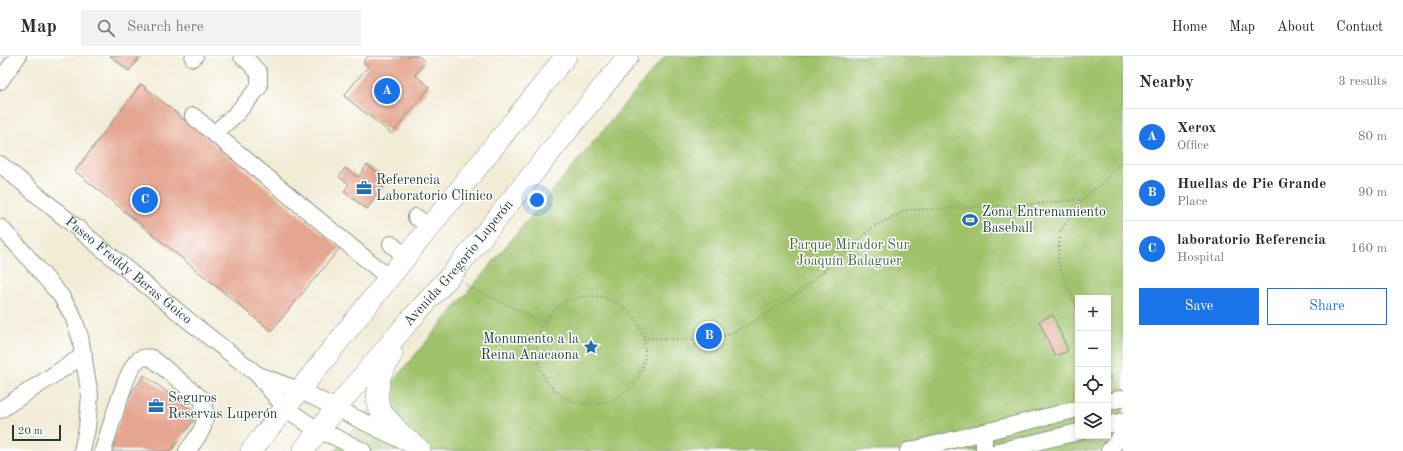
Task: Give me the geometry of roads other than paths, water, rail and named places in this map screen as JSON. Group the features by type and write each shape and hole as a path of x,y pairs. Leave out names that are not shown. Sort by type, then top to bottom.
{"main road":[{"path":"251,451 389,278 399,250 566,56"},
{"name":"Avenida Gregorio Luperón","path":"303,451 336,408 410,320 452,274 628,56"},
{"path":"410,320 380,376 377,399 381,412 404,437 421,450"}],"street":[{"path":"0,81 18,56"},
{"path":"214,134 237,112 259,87 259,73 242,56"},
{"path":"193,116 389,278"},
{"name":"Paseo Freddy Beras Goico","path":"0,164 194,325 258,375 285,408 319,431 363,451"},
{"path":"0,228 20,248 61,296 73,316 84,355 90,396 87,428 82,451"},
{"path":"0,410 84,355"},
{"path":"103,451 119,400 133,364 142,358 147,357 152,358 202,399 206,417 204,426 187,451"},
{"name":"Paseo Freddy Beras Goico","path":"258,375 299,390 421,450"},
{"path":"908,451 1075,410"},
{"path":"1111,424 1123,421"},
{"path":"1001,428 1001,451 1075,433"},
{"path":"984,433 984,451"},
{"path":"1108,451 1123,434"}],"place":[{"name":"Xerox","path":"387,91"},
{"name":"Referencia Laboratorio Clinico","path":"364,188"},
{"name":"laboratorio Referencia","path":"145,200"},
{"name":"Zona Entrenamiento Baseball","path":"970,220"},
{"name":"Huellas de Pie Grande","path":"709,336"},
{"name":"Monumento a la Reina Anacaona","path":"591,347"},
{"name":"Seguros Reservas Luperón","path":"156,406"}],"park label":[{"name":"Parque Mirador Sur Joaquín Balaguer","path":"849,254"}]}
